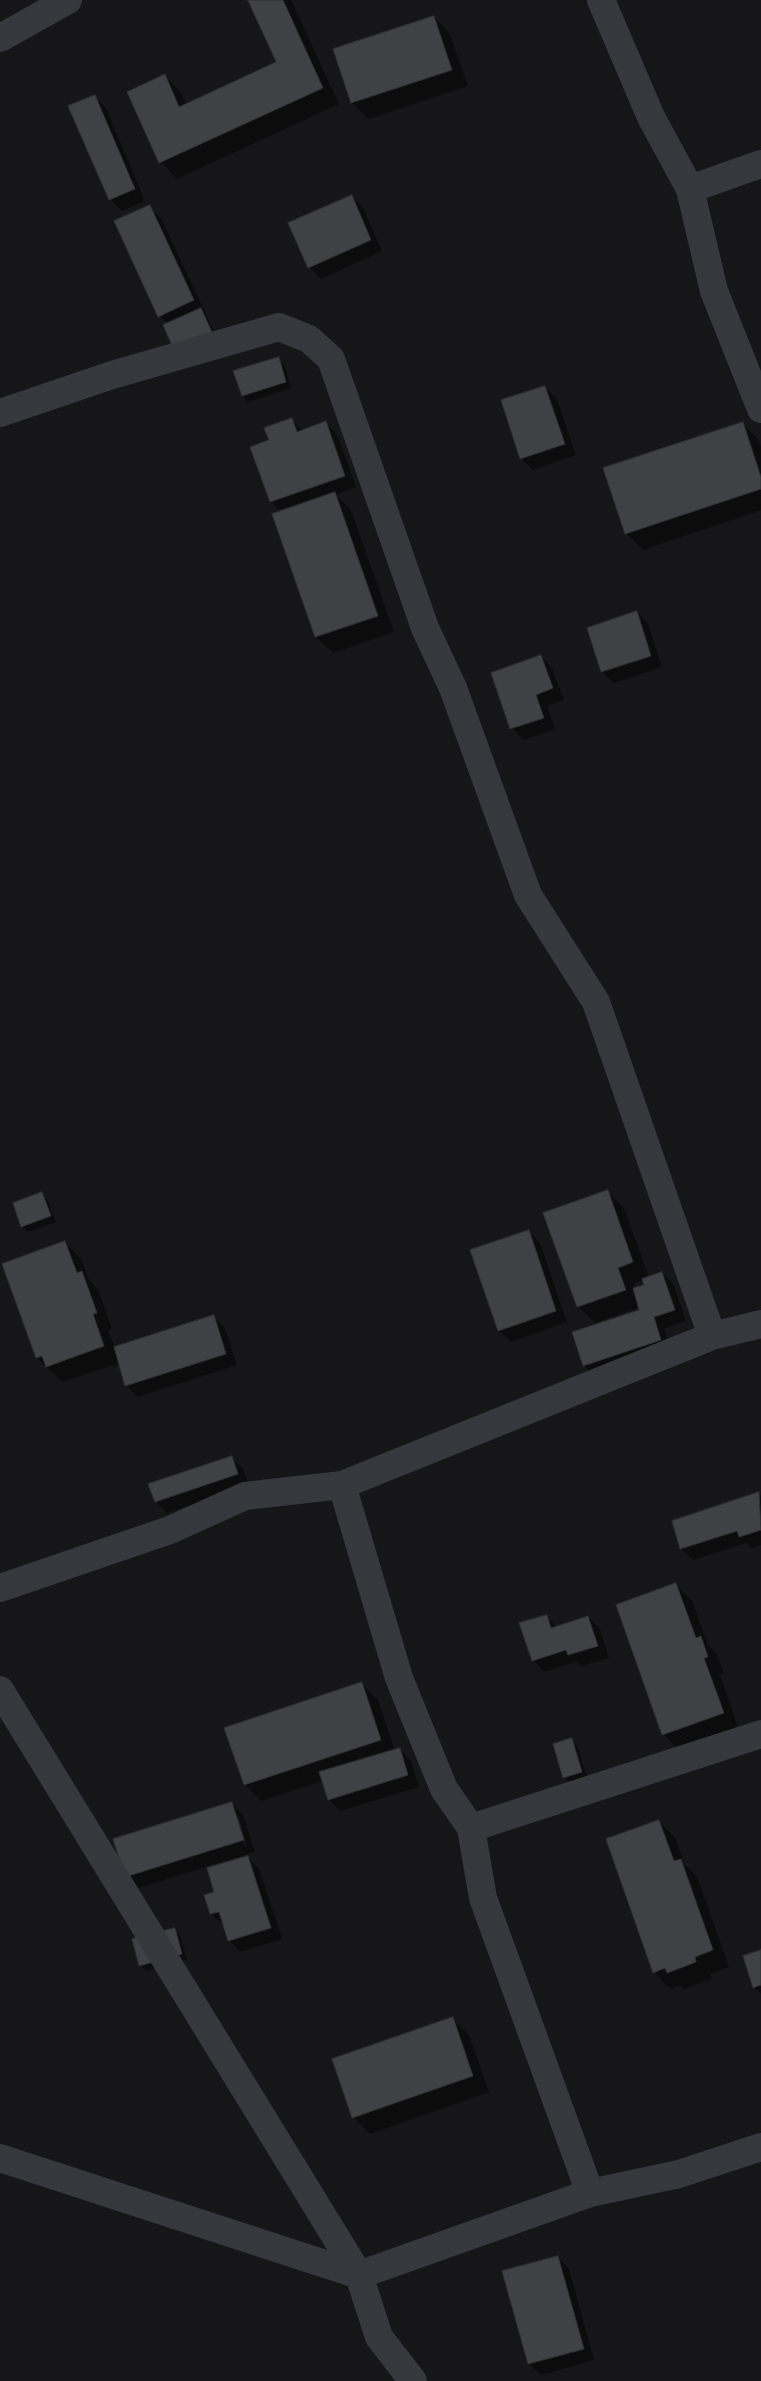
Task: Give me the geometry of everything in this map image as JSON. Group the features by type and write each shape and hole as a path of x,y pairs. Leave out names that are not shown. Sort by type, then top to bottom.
{"street":[{"path":"0,38 68,0"},
{"path":"601,0 651,117 690,190 714,291 761,409"},
{"path":"690,190 761,164"},
{"path":"0,413 112,375 279,327 309,339 331,359 425,628 453,688 528,895 596,1002 712,1336"},
{"path":"0,1588 170,1530 245,1496 342,1485 712,1336 761,1324"},
{"path":"342,1485 399,1678 444,1788 471,1828 483,1898 590,2193"},
{"path":"0,1690 359,2275 379,2337 413,2381"},
{"path":"471,1828 761,1734"},
{"path":"0,2158 359,2275 590,2193 679,2174 761,2147"}],"building":[{"path":"248,0 283,0 323,88 159,163 127,92 165,74 179,107 276,62"},
{"path":"434,16 452,70 351,103 333,49"},
{"path":"95,95 135,189 109,200 68,106"},
{"path":"352,195 371,240 308,268 288,223"},
{"path":"150,205 194,300 158,317 114,221"},
{"path":"201,308 212,332 174,350 163,325"},
{"path":"279,357 286,382 242,396 233,371"},
{"path":"545,386 565,444 520,459 501,400"},
{"path":"292,418 297,432 326,421 345,476 270,502 250,447 269,440 264,428"},
{"path":"743,422 761,477 761,489 625,534 603,468"},
{"path":"335,492 378,616 315,637 272,514"},
{"path":"637,611 651,656 601,672 587,628"},
{"path":"541,655 553,688 536,695 544,718 510,729 491,673"},
{"path":"608,1190 633,1262 618,1268 626,1290 577,1307 543,1213"},
{"path":"42,1192 51,1216 21,1227 13,1203"},
{"path":"529,1230 556,1311 498,1331 470,1250"},
{"path":"65,1241 77,1273 82,1271 97,1313 93,1314 104,1346 46,1367 42,1356 36,1358 2,1264"},
{"path":"662,1272 675,1310 654,1317 661,1340 583,1366 572,1332 639,1310 633,1288 644,1285 642,1279"},
{"path":"214,1315 226,1354 125,1386 114,1347"},
{"path":"232,1456 238,1474 155,1502 148,1484"},
{"path":"759,1492 761,1530 739,1537 737,1531 680,1549 672,1521"},
{"path":"676,1583 696,1638 701,1636 708,1657 704,1658 724,1713 662,1735 616,1605"},
{"path":"547,1615 551,1628 588,1616 598,1646 568,1655 566,1650 532,1661 519,1623"},
{"path":"362,1682 381,1740 244,1785 224,1728"},
{"path":"572,1738 582,1772 563,1778 553,1744"},
{"path":"400,1748 408,1775 328,1800 319,1772"},
{"path":"232,1802 244,1840 125,1877 113,1839"},
{"path":"659,1820 674,1861 681,1859 713,1950 695,1957 696,1962 667,1973 665,1968 653,1973 606,1839"},
{"path":"248,1856 271,1928 228,1941 219,1912 210,1914 204,1895 214,1892 207,1868"},
{"path":"175,1928 182,1954 139,1966 132,1939"},
{"path":"761,1950 761,1985 753,1988 743,1956"},
{"path":"453,2017 473,2076 352,2118 332,2059"},
{"path":"558,2256 584,2349 528,2364 502,2271"}]}
